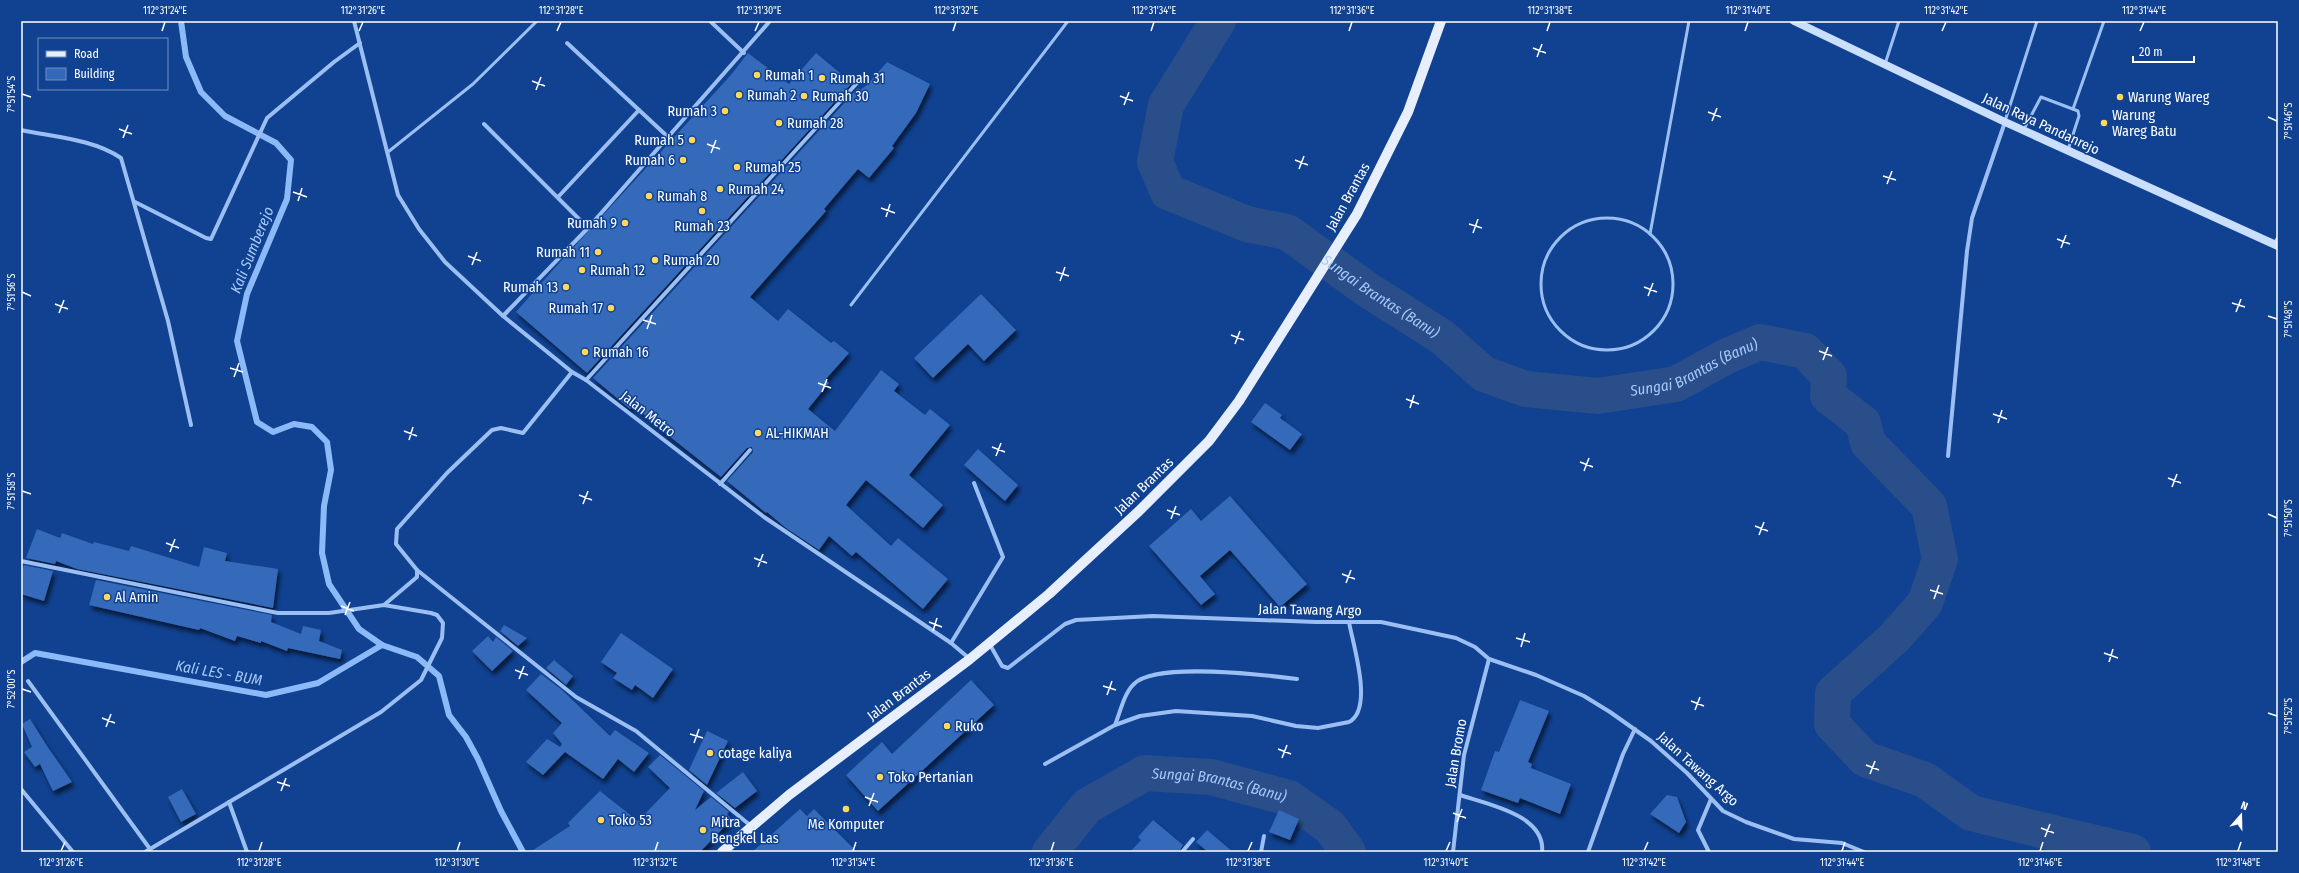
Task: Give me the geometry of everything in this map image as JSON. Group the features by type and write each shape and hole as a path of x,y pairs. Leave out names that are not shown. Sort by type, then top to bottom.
{"main road":[{"name":"Jalan Brantas","path":"722,852 789,795 970,659 1049,594 1139,510 1209,441 1235,407 1357,214 1408,112 1441,21"},
{"name":"Jalan Raya Pandanrejo","path":"1794,21 2068,151 2277,243"}],"street":[{"name":"Jalan Metro","path":"354,21 398,195 419,229 445,262 503,316 572,372 586,380 720,484 764,517 951,643 970,659"},
{"path":"710,21 744,53"},
{"path":"503,316 588,228 744,53 770,21"},
{"path":"567,43 668,137"},
{"path":"135,202 206,238 211,238 267,118 334,62 360,44"},
{"path":"586,380 857,83"},
{"path":"559,196 639,110"},
{"path":"1948,456 1967,251 1972,218 2005,122"},
{"path":"484,124 559,196 588,228"},
{"path":"21,130 110,151 121,158 135,202 168,321 191,425"},
{"path":"572,372 523,433 501,428 492,430 447,473 398,529 396,544 418,570 576,697 636,731 752,826"},
{"path":"720,484 750,450"},
{"path":"951,643 1003,557 974,483"},
{"path":"21,561 278,613 309,614 384,605 437,615 443,623 442,638 421,680 381,712 145,852"},
{"path":"384,605 417,577 418,570"},
{"name":"Jalan Tawang Argo","path":"989,643 1002,666 1008,668 1065,624 1076,620 1153,616 1381,622 1435,633 1475,647 1489,659 1536,675 1584,696 1635,729 1687,773 1724,811 1772,833 1794,839 1842,843 1864,852"},
{"path":"1045,764 1115,725 1140,716 1176,710 1252,716 1296,726 1318,728 1349,722 1353,720 1358,712 1362,695 1349,622"},
{"name":"Jalan Bromo","path":"1453,852 1464,755 1489,659"},
{"path":"1115,725 1129,689 1134,683 1146,676 1209,672 1296,679"},
{"path":"28,681 150,849"},
{"path":"1588,852 1620,760 1635,729"},
{"path":"21,789 73,852"},
{"path":"1460,795 1511,812 1528,822 1537,830 1543,841 1542,852"},
{"path":"1709,852 1698,830 1711,799"},
{"path":"229,802 247,852"},
{"path":"1261,852 1264,836"},
{"path":"1182,852 1193,839"}],"lane":[{"path":"388,152 473,84 537,21"},
{"path":"851,305 1068,21"},
{"path":"1650,234 1689,21"},
{"path":"1885,64 1899,21"},
{"path":"2005,122 2037,21"},
{"path":"2072,109 2104,21"},
{"path":"2023,130 2041,97 2078,111 2079,116 2068,151"},
{"path":"1608,218 1631,222 1650,234 1665,252 1672,274 1672,297 1664,319 1648,336 1628,347 1605,350 1583,346 1563,334 1549,316 1541,294 1541,271 1550,250 1565,232 1585,222 1608,218"}],"building":[{"path":"748,53 789,84 816,53 852,83 587,373 516,312 730,76"},
{"path":"887,62 930,84 916,113 892,146 894,148 869,178 858,169 824,209 826,211 750,297 778,321 788,309 831,343 834,341 849,353 825,380 829,383 808,409 835,431 881,370 899,384 894,391 925,415 930,409 950,425 909,475 943,505 923,528 866,480 846,505 891,546 898,538 948,579 923,609 856,552 852,556 829,536 819,550 786,528 767,512 766,513 727,481 753,452 752,447 747,448 721,477 664,432 633,405 630,409 593,378 858,88 860,90 867,85"},
{"path":"981,294 1016,330 984,361 968,344 933,378 914,358"},
{"path":"1265,403 1282,415 1280,418 1302,434 1290,450 1251,422"},
{"path":"978,449 1018,485 1005,501 964,465"},
{"path":"1230,496 1307,584 1280,607 1230,550 1200,576 1215,594 1201,605 1149,546 1191,509 1201,521"},
{"path":"37,529 60,538 62,533 93,544 94,542 129,551 131,546 199,567 204,547 227,553 225,561 278,569 273,608 77,569 56,561 55,564 26,558"},
{"path":"24,565 53,571 44,601 21,594 21,573"},
{"path":"96,580 272,615 271,622 301,634 303,626 321,630 319,641 342,650 340,659 288,648 287,651 261,641 261,643 237,636 235,641 200,628 199,630 89,605"},
{"path":"504,625 527,638 518,646 500,631"},
{"path":"621,633 673,669 653,698 635,685 632,690 613,678 617,673 601,662"},
{"path":"488,636 493,642 496,637 513,651 492,671 472,651"},
{"path":"554,660 573,676 566,685 546,668"},
{"path":"541,674 562,690 610,736 615,730 649,753 634,772 618,759 603,779 565,752 543,775 526,762 547,739 560,747 562,744 553,733 562,723 526,690"},
{"path":"971,680 994,705 878,811 846,775 882,742 892,754"},
{"path":"1520,700 1549,711 1528,762 1532,764 1531,768 1571,784 1560,814 1520,798 1518,803 1481,790 1495,751 1499,752"},
{"path":"30,719 72,782 53,791 40,764 35,767 24,752 32,747 22,724"},
{"name":"cotage kaliya","path":"707,731 728,741 707,785 689,770"},
{"path":"660,755 704,791 695,810 711,797 729,812 727,814 732,819 700,852 530,852 570,826 568,823 600,791 638,821 670,788 648,767"},
{"path":"743,772 757,791 735,808 716,793"},
{"path":"182,789 196,814 181,822 168,797"},
{"path":"1667,795 1677,797 1686,822 1679,833 1650,814"},
{"path":"800,809 807,816 814,809 857,852 752,852"},
{"path":"1279,810 1299,819 1290,840 1269,832"},
{"path":"1153,820 1183,845 1179,852 1130,852 1141,840 1138,837"},
{"path":"1207,830 1233,852 1208,852 1196,842"}],"waterway":[{"name":"Kali Sumberejo","path":"181,21 186,57 201,92 225,116 276,143 291,160 287,199 247,294 237,341 257,422 273,432 294,424 312,427 327,442 331,470 324,506 322,553 329,584 359,629 382,645 417,657 439,676 449,715 466,737 478,759 501,811 523,852"},
{"name":"Sungai Brantas (Banu)","path":"1218,21 1166,105 1155,162 1168,192 1247,224 1287,232 1368,290 1442,337 1484,374 1526,389 1598,396 1676,384 1727,356 1760,342 1805,351 1829,376 1828,396 1863,423 1868,443 1929,506 1940,559 1925,603 1894,638 1833,693 1832,724 1865,759 1925,780 1971,813 2133,852"},
{"name":"Kali LES - BUM","path":"21,662 35,653 266,695 318,683 382,645"},
{"name":"Sungai Brantas (Banu)","path":"1050,852 1087,806 1145,773 1211,777 1289,798 1330,827 1348,852"}],"place":[{"name":"Rumah 1","path":"757,75"},
{"name":"Rumah 31","path":"822,78"},
{"name":"Rumah 2","path":"739,95"},
{"name":"Rumah 30","path":"804,96"},
{"name":"Warung Wareg","path":"2120,97"},
{"name":"Rumah 3","path":"725,111"},
{"name":"Rumah 28","path":"779,123"},
{"name":"Warung Wareg Batu","path":"2104,123"},
{"name":"Rumah 5","path":"692,140"},
{"name":"Rumah 6","path":"683,160"},
{"name":"Rumah 25","path":"737,167"},
{"name":"Rumah 24","path":"720,189"},
{"name":"Rumah 8","path":"649,196"},
{"name":"Rumah 23","path":"702,211"},
{"name":"Rumah 9","path":"625,223"},
{"name":"Rumah 11","path":"598,252"},
{"name":"Rumah 20","path":"655,260"},
{"name":"Rumah 12","path":"582,270"},
{"name":"Rumah 13","path":"566,287"},
{"name":"Rumah 17","path":"611,308"},
{"name":"Rumah 16","path":"585,352"},
{"name":"AL-HIKMAH","path":"758,433"},
{"name":"Al Amin","path":"107,597"},
{"name":"Ruko","path":"947,726"},
{"name":"cotage kaliya","path":"710,753"},
{"name":"Toko Pertanian","path":"880,777"},
{"name":"Me Komputer","path":"846,809"},
{"name":"Toko 53","path":"601,820"},
{"name":"Mitra Bengkel Las","path":"703,830"}]}
